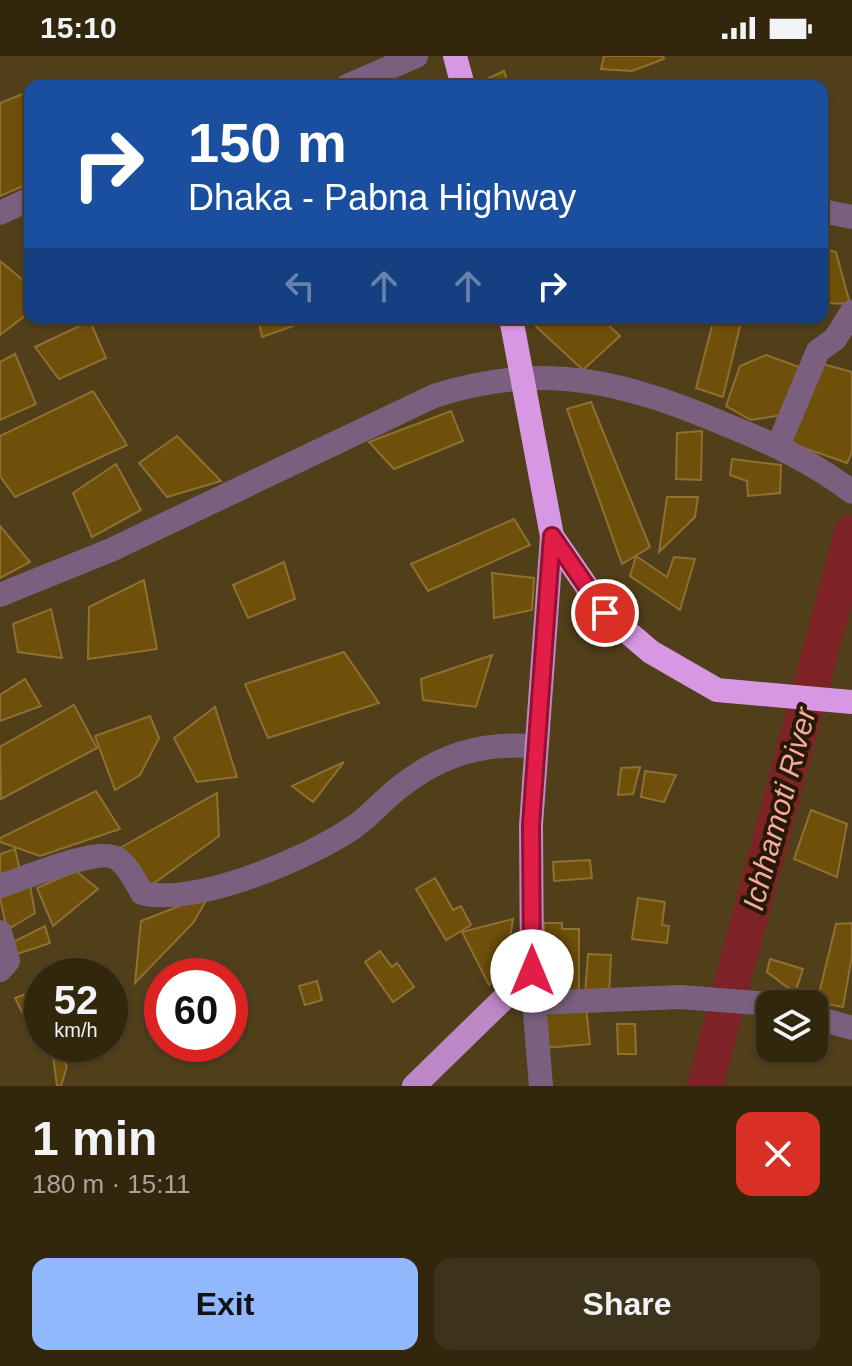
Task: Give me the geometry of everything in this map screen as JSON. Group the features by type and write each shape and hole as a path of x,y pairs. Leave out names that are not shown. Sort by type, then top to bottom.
{"highway":[{"path":"455,56 461,80"},
{"path":"512,324 552,536 605,613 651,652 717,690 852,702"}],"main road":[{"path":"414,1086 532,971 531,825 552,536"}],"street":[{"path":"361,80 416,56"},
{"path":"0,213 24,202"},
{"path":"828,212 852,217"},
{"path":"778,446 818,351 835,339 852,312"},
{"path":"0,595 111,550 434,396 475,383 522,378 598,381 657,395 778,446 818,466 852,492"},
{"path":"0,886 88,857 108,854 120,860 142,893 153,895 174,895 251,879 354,827 431,764 505,743 536,747"},
{"path":"0,932 8,961 0,970"},
{"path":"532,971 541,1086"},
{"path":"533,1003 681,997 756,1002"},
{"path":"828,1021 852,1028"}],"shaded area":[{"path":"0,56 852,56 852,1086 0,1086"}],"building":[{"path":"604,56 663,56 664,59 632,71 601,69"},
{"path":"504,71 507,80 484,80"},
{"path":"24,93 24,186 0,196 0,103"},
{"path":"828,250 836,252 850,304 828,303"},
{"path":"0,261 24,281 24,317 0,335"},
{"path":"84,324 91,324 106,358 59,379 35,347"},
{"path":"259,324 299,324 262,337"},
{"path":"533,324 607,324 620,336 583,370"},
{"path":"712,324 741,324 723,397 696,388"},
{"path":"15,354 36,404 0,420 0,362"},
{"path":"766,355 805,369 782,415 751,420 726,406 740,366"},
{"path":"816,362 852,372 852,452 847,463 787,442"},
{"path":"93,391 127,445 15,497 0,476 0,436"},
{"path":"591,402 650,547 622,564 567,409"},
{"path":"451,411 463,441 394,469 369,442"},
{"path":"702,431 701,480 676,479 677,433"},
{"path":"177,436 221,481 167,497 139,463"},
{"path":"732,459 781,465 780,493 748,496 747,481 730,475"},
{"path":"116,464 141,510 92,537 73,493"},
{"path":"667,497 698,497 695,517 659,552"},
{"path":"514,519 530,545 428,591 411,564"},
{"path":"0,526 30,562 0,578"},
{"path":"636,556 667,577 674,557 695,559 680,610 630,576"},
{"path":"284,562 295,599 248,618 233,585"},
{"path":"492,573 534,578 532,610 494,618"},
{"path":"144,580 157,649 88,659 89,607"},
{"path":"51,609 62,658 18,652 13,624"},
{"path":"344,652 379,703 268,738 245,684"},
{"path":"492,655 476,707 423,700 421,679"},
{"path":"25,679 41,706 0,721 0,695"},
{"path":"74,705 97,748 1,799 0,747"},
{"path":"215,707 237,777 197,782 174,738"},
{"path":"150,716 159,738 140,775 115,790 95,736"},
{"path":"344,762 313,802 292,786"},
{"path":"640,767 633,794 618,795 621,768"},
{"path":"645,771 676,775 664,802 641,797"},
{"path":"96,791 120,829 40,856 0,842 0,838"},
{"path":"217,793 219,836 146,889 120,848"},
{"path":"811,810 847,824 837,877 794,859"},
{"path":"15,849 20,870 0,877 0,854"},
{"path":"590,860 592,878 554,881 553,862"},
{"path":"76,871 98,889 53,926 37,888"},
{"path":"435,878 453,910 461,906 471,925 446,940 416,889"},
{"path":"29,879 35,913 7,930 0,898"},
{"path":"210,894 193,923 159,958 144,958 144,974 135,983 141,921"},
{"path":"638,898 665,902 662,925 669,926 667,943 632,939"},
{"path":"513,919 505,971 489,985 462,932"},
{"path":"544,923 562,923 562,929 579,929 579,991 545,992"},
{"path":"852,923 852,956 843,1007 828,1004 828,990 820,990 836,924"},
{"path":"45,926 50,943 17,954 9,944"},
{"path":"380,951 392,967 397,963 414,987 393,1002 365,962"},
{"path":"588,954 611,955 609,995 585,994"},
{"path":"770,959 803,969 796,990 791,990 767,972"},
{"path":"317,981 322,1000 305,1005 299,986"},
{"path":"24,995 24,1016 15,998"},
{"path":"586,1006 590,1044 546,1048 543,1010"},
{"path":"617,1024 635,1024 636,1054 618,1054"},
{"path":"54,1062 64,1062 67,1066 61,1086 57,1086"}],"waterway":[{"name":"Ichhamoti River","path":"705,1086 852,533"}],"route":[{"path":"532,971 531,825 552,536 605,613"}]}
